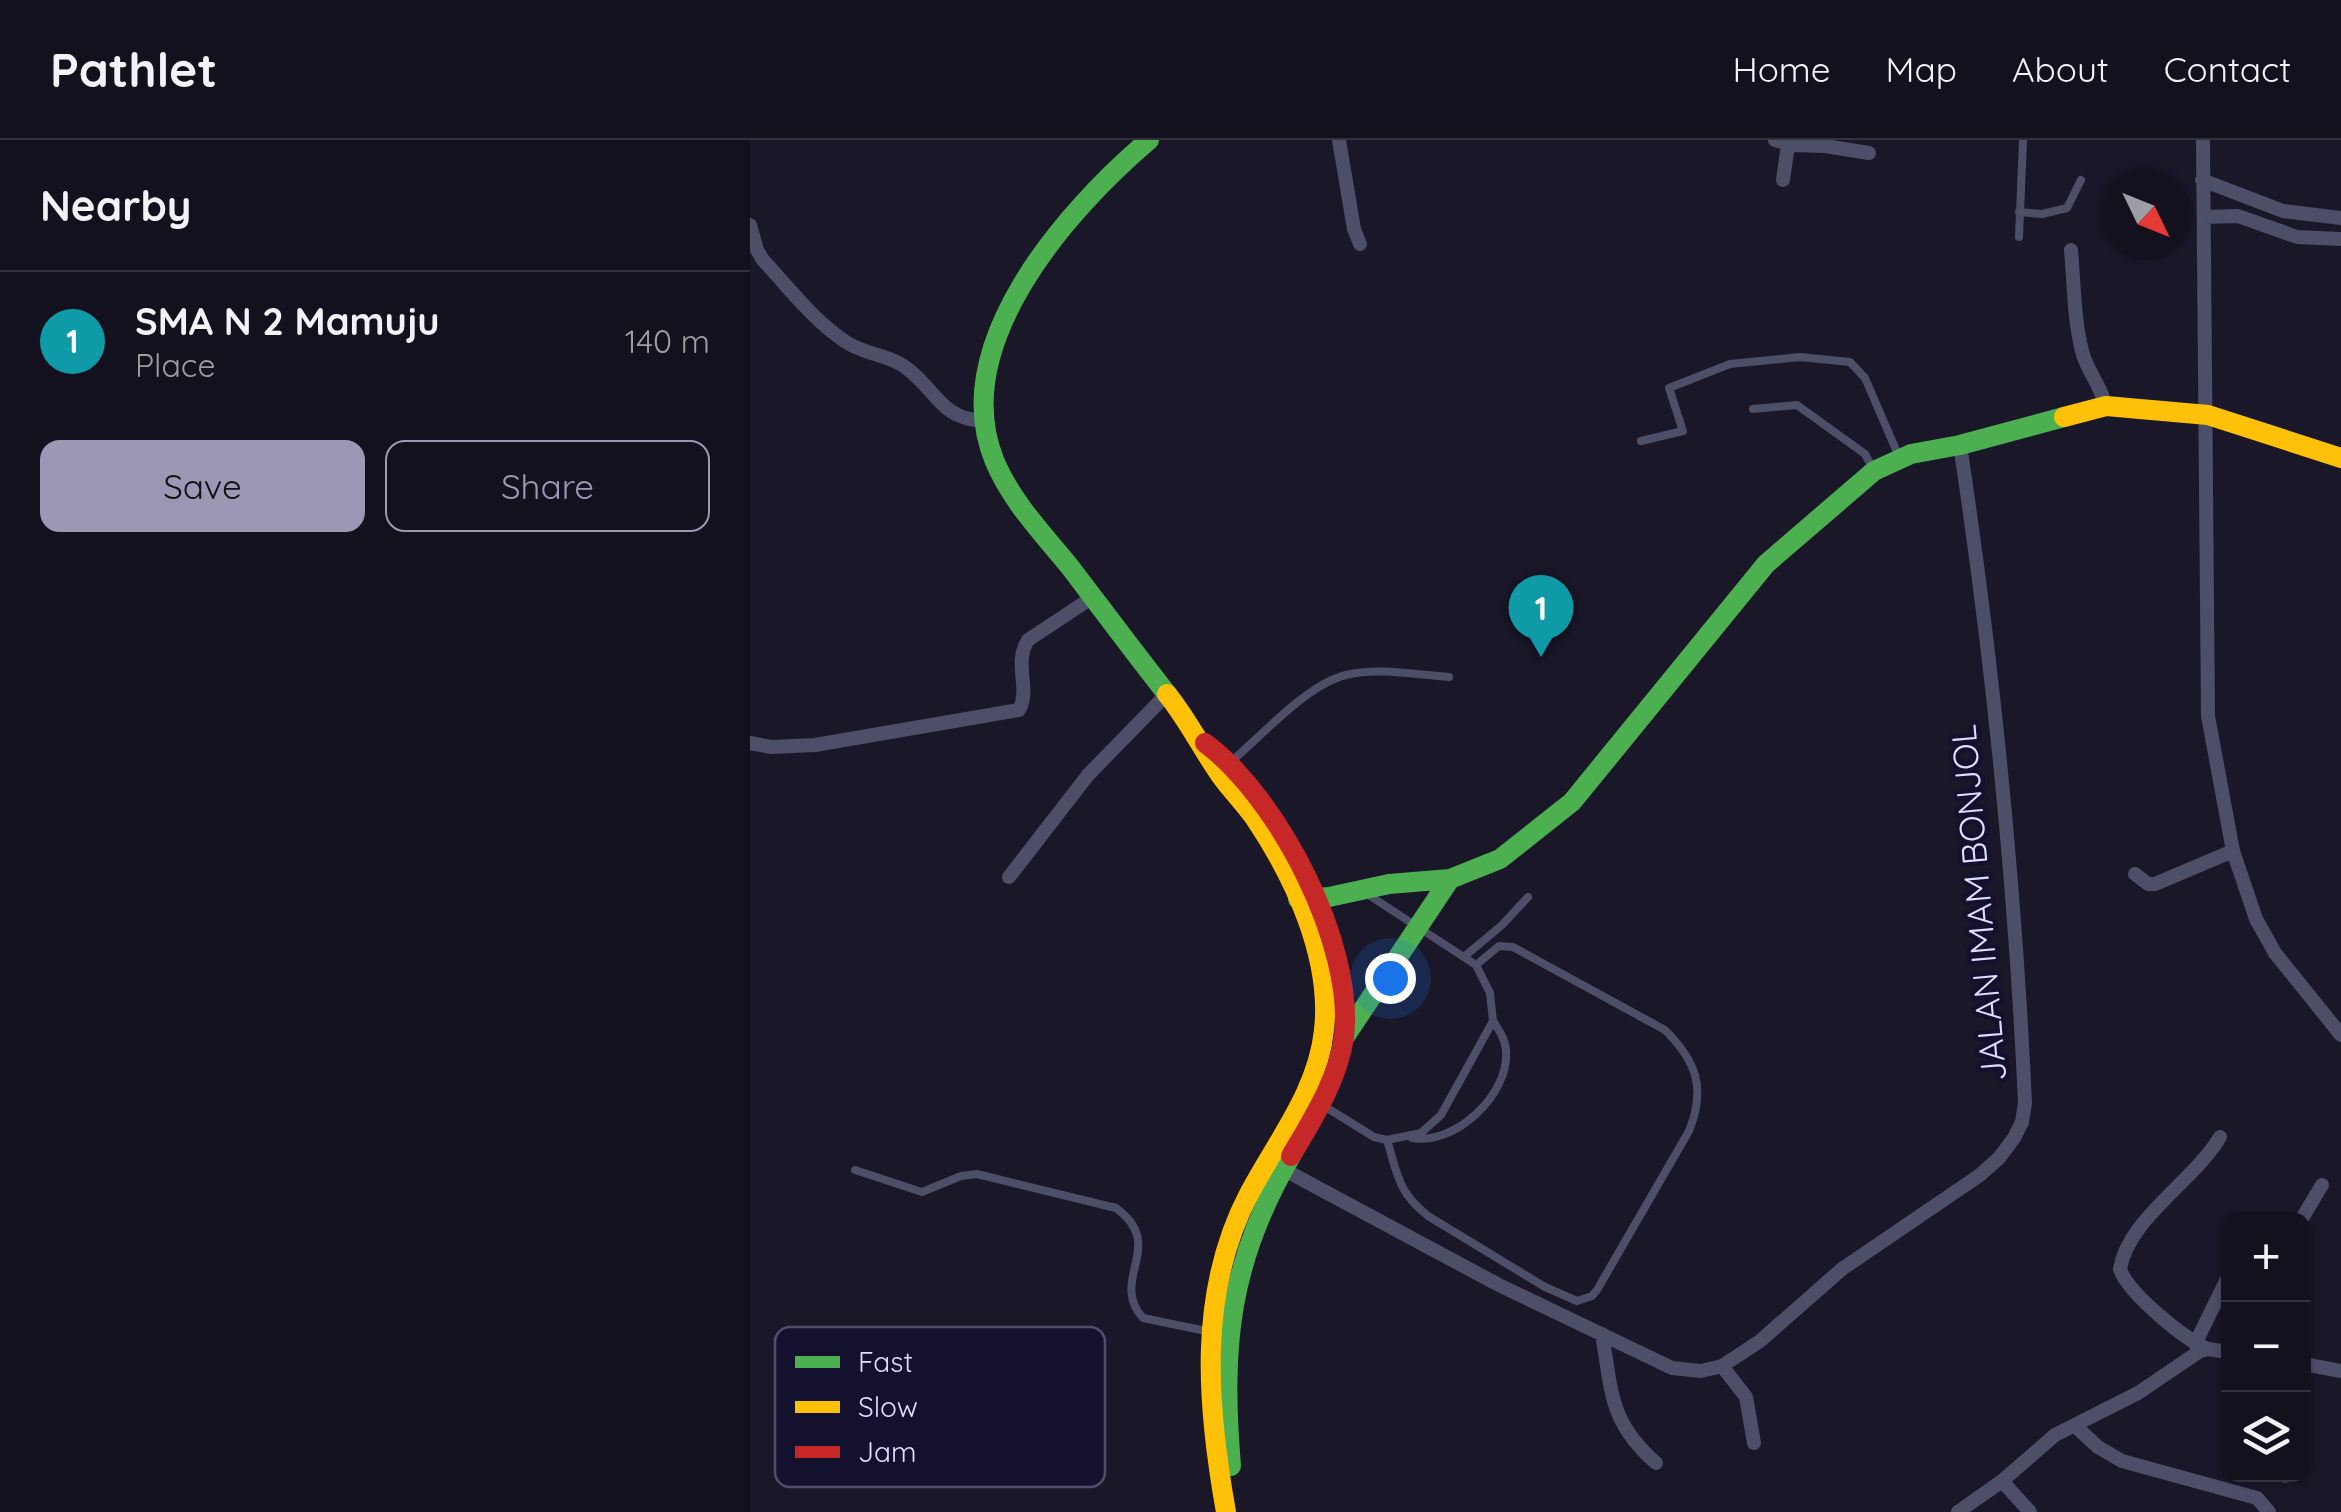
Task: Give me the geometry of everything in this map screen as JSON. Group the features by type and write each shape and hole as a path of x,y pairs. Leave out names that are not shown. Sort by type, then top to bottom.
{"street":[{"path":"1149,140 1107,176 1031,268 1000,331 989,364 982,421 990,450 1018,501 1203,742 1220,750 1225,766 1277,824 1307,900 1329,936 1342,994 1344,1036 1336,1067 1320,1103 1244,1203 1220,1275 1211,1332 1210,1404 1226,1512"},
{"path":"1339,140 1360,244"},
{"path":"2203,140 2208,716 2233,851 2256,918 2275,952 2341,1035"},
{"path":"1783,180 1789,143 1870,154"},
{"path":"2203,198 2341,218"},
{"path":"2203,198 2297,238 2341,239"},
{"path":"750,225 756,250 763,260 828,329 848,344 909,370 962,420 982,421"},
{"path":"2071,250 2082,349 2106,406"},
{"path":"1307,900 1397,883 1450,879 1508,853 1540,831 1572,802 1766,564 1874,471 1900,459 2106,406 2208,415 2341,458"},
{"name":"JALAN IMAM BONJOL","path":"1722,1366 1760,1341 1842,1268 1980,1175 2000,1158 2022,1122 2025,1103 2018,944 1982,587 1960,445"},
{"path":"750,743 771,747 815,746 1018,710 1024,702 1020,667 1028,640 1093,597"},
{"path":"1009,877 1088,775 1167,694"},
{"path":"2135,874 2154,884 2233,851"},
{"path":"1344,1036 1450,879"},
{"path":"1240,1512 1228,1428 1227,1357 1231,1322 1248,1242 1308,1083 1326,1014 1307,900"},
{"path":"2220,1137 2209,1156 2132,1237 2120,1269 2136,1293 2201,1346 2221,1350"},
{"path":"1275,1165 1497,1284 1686,1372 1722,1366 1748,1402 1754,1443"},
{"path":"2306,1212 2322,1185"},
{"path":"1958,1512 2042,1444 2138,1393 2201,1346 2221,1296"},
{"path":"1602,1334 1618,1420 1633,1443 1656,1462"},
{"path":"2311,1365 2341,1371"},
{"path":"2074,1426 2122,1461 2258,1498 2269,1512"},
{"path":"2002,1480 2030,1512"}],"lane":[{"path":"2019,237 2023,140"},
{"path":"2018,212 2042,214 2067,208 2081,180"},
{"path":"1641,442 1682,431 1669,388 1730,364 1800,357 1850,362 1865,378 1900,459"},
{"path":"1753,409 1797,404 1866,454 1874,471"},
{"path":"1225,766 1315,690 1344,675 1366,672 1449,678"},
{"path":"1320,1103 1361,1130 1388,1140 1444,1136 1480,1109 1494,1090 1505,1064 1504,1042 1493,1021 1490,993 1476,965 1362,890"},
{"path":"1465,956 1528,897"},
{"path":"1388,1140 1402,1192 1419,1210 1545,1286 1577,1300 1592,1296 1690,1131 1699,1108 1700,1089 1682,1047 1665,1030 1513,947 1500,946 1476,965"},
{"path":"1409,1138 1441,1116 1493,1021"},
{"path":"855,1170 922,1192 960,1176 977,1174 1116,1208 1139,1233 1130,1298 1142,1318 1211,1332"}],"traffic: fast":[{"path":"1149,140 1083,203 1023,283 1001,327 987,372 984,417 995,462 1010,491 1167,694"},
{"path":"1298,899 1329,897 1389,884 1450,879 1500,859 1572,802 1766,564 1874,471 1911,454 2064,417"},
{"path":"1346,1035 1450,879"},
{"path":"1231,1466 1227,1381 1234,1305 1254,1232 1291,1156"}],"traffic: slow":[{"path":"2064,417 2106,406 2208,415 2341,458"},
{"path":"1167,694 1283,865 1316,946 1325,1002 1324,1030 1314,1074 1249,1194 1221,1271 1214,1310 1211,1391 1226,1512"}],"traffic: jam":[{"path":"1205,743 1232,767 1284,835 1324,918 1337,960 1344,1000 1341,1053 1323,1099 1291,1156"}],"place":[{"name":"SMA N 2 Mamuju","path":"1541,657"}]}
